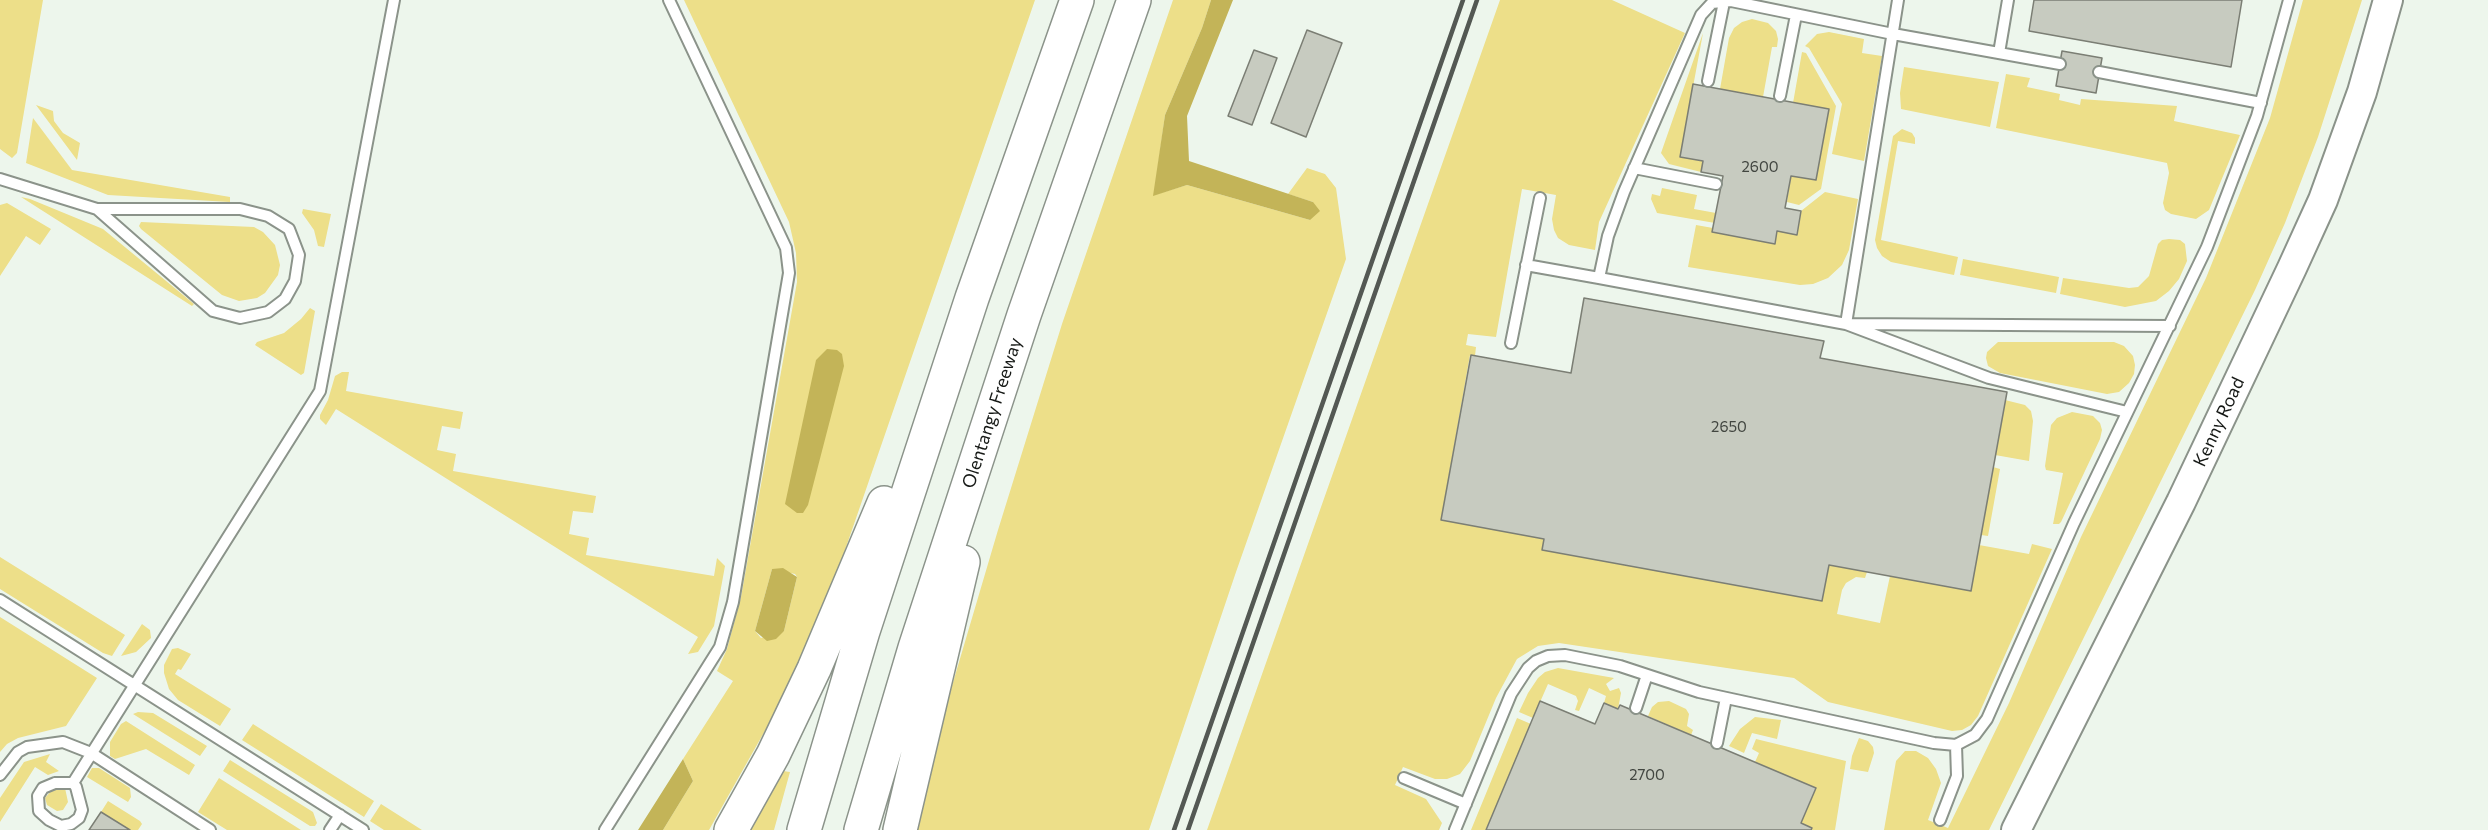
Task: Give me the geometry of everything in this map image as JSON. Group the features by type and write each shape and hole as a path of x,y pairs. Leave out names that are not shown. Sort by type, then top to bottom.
{"highway":[{"path":"804,830 863,631 972,298 1077,0"},
{"name":"Olentangy Freeway","path":"861,830 915,648 1024,315 1134,0"},
{"path":"731,830 773,755 814,669 972,298"},
{"path":"900,830 1024,315"}],"main road":[{"name":"Kenny Road","path":"2016,830 2181,502 2323,200 2362,92 2388,0"}],"lane":[{"path":"73,783 320,391 394,0"},
{"path":"605,830 720,647 733,602 789,273 786,248 669,0"},
{"path":"1846,324 1898,0"},
{"path":"1999,52 2007,0"},
{"path":"1455,830 1511,694 1528,668 1536,661 1548,656 1566,655 1620,666 1700,692 1934,742 1956,745 1975,735 1987,719 2074,523 2207,248 2235,179 2261,103 2289,0"},
{"path":"1599,278 1608,236 1634,168 1701,15 1712,3 1724,2 2060,64"},
{"path":"1708,81 1724,2"},
{"path":"1780,96 1796,15"},
{"path":"2099,72 2261,103"},
{"path":"1634,168 1716,184"},
{"path":"0,179 97,209 240,209 268,216 289,229 298,255 295,281 285,299 268,312 240,318 213,311 97,209"},
{"path":"1510,343 1540,198"},
{"path":"1526,265 1846,324 1989,378 2127,412"},
{"path":"1846,324 2170,326"},
{"path":"0,600 363,830"},
{"path":"1636,708 1647,675"},
{"path":"1717,743 1726,698"},
{"path":"0,775 10,760 27,747 63,742 91,753 210,830"},
{"path":"1940,820 1957,776 1956,745"},
{"path":"1404,778 1466,804"},
{"path":"56,783 73,783 76,786 82,810 79,818 71,825 61,826 49,820 39,811 38,796 44,788 56,783"},
{"path":"330,830 340,815"}],"shaded area":[{"path":"0,0 43,0 17,153 12,158 0,149"},
{"path":"684,0 1035,0 834,582 780,704 709,830 663,830 693,781 683,759 733,681 717,671 727,649 741,597 797,282 796,253 789,222","holes":["772,569 795,574 797,577 784,631 761,638 755,631"]},
{"path":"1173,0 1211,0 1202,28 1165,115 1154,195 1187,185 1310,220 1313,202 1288,194 1307,168 1325,174 1336,188 1346,259 1236,572 1149,830 916,830 936,740 998,530 1062,324"},
{"path":"1211,0 1233,0 1187,116 1189,161 1313,202 1320,211 1310,220 1187,185 1153,196 1165,115 1202,28"},
{"path":"1500,0 1612,0 1685,33 1599,222 1595,250 1569,245 1558,238 1552,219 1556,195 1522,189 1496,337 1468,334 1466,345 1476,347 1475,356 1470,355 1441,520 1544,539 1543,550 1822,601 1829,565 1867,572 1865,578 1856,577 1846,583 1842,590 1837,614 1880,623 1890,576 1971,591 1979,545 2029,554 2032,544 2052,549 1978,716 1971,725 1962,730 1952,731 1828,702 1794,678 1559,643 1538,646 1517,659 1496,698 1470,761 1460,774 1447,779 1435,779 1403,767 1395,785 1426,799 1442,823 1439,830 1207,830"},
{"path":"2303,0 2362,0 2318,137 2285,223 2255,290 1989,830 1884,830 1896,761 1905,751 1916,751 1928,758 1936,769 1941,783 1928,820 1948,828 2009,703 2081,537 2206,278 2270,118"},
{"path":"1752,19 1768,23 1776,31 1778,39 1777,47 1772,47 1763,97 1720,89 1729,38 1734,28"},
{"path":"1829,32 1864,39 1862,53 1882,56 1864,161 1832,154 1842,104 1809,48 1805,46 1817,34"},
{"path":"1703,33 1680,157 1703,161 1701,172 1669,164 1661,153"},
{"path":"1802,52 1806,53 1836,106 1821,189 1799,205 1787,202 1791,176 1816,180 1829,110 1793,103"},
{"path":"1904,67 1999,82 1990,127 1901,109 1900,93"},
{"path":"2006,74 2030,78 2027,87 2060,94 2059,100 2080,105 2081,99 2177,106 2174,121 2240,135 2209,210 2196,219 2171,214 2165,210 2163,203 2169,173 2167,163 1996,128"},
{"path":"36,105 53,111 54,121 63,133 80,143 77,160"},
{"path":"33,118 72,170 230,197 230,202 108,195 26,163"},
{"path":"1902,129 1912,133 1915,144 1898,141 1881,240 1958,257 1954,275 1891,262 1882,256 1877,248 1875,240 1893,136"},
{"path":"1662,188 1697,195 1694,209 1716,213 1715,223 1657,213 1651,199 1652,194 1660,196"},
{"path":"1825,192 1858,199 1849,250 1842,265 1828,278 1813,284 1800,285 1688,267 1696,225 1713,228 1713,232 1775,244 1777,231 1797,235 1801,211"},
{"path":"21,197 103,229 194,304 192,306"},
{"path":"7,203 51,229 40,245 26,236 0,276 0,205"},
{"path":"303,209 331,214 324,247 318,246 314,230 302,213"},
{"path":"141,222 254,227 263,232 275,245 280,265 278,275 265,293 257,298 239,301 222,295 141,229 139,226"},
{"path":"2162,240 2180,240 2185,244 2187,261 2179,279 2156,301 2125,307 2060,294 2063,278 2129,288 2138,287 2149,276 2158,244"},
{"path":"1963,259 2059,277 2056,293 1960,275"},
{"path":"310,308 315,311 304,373 301,375 255,345 257,342 284,333"},
{"path":"1998,342 2114,342 2124,346 2133,356 2134,374 2129,383 2119,392 2107,394 2000,373 1988,366 1986,358 1987,352"},
{"path":"827,349 837,350 842,354 844,366 808,505 803,513 797,513 785,504 816,360"},
{"path":"342,372 349,372 346,391 463,412 460,429 442,426 437,450 456,454 453,471 596,496 593,513 573,511 569,534 589,538 586,555 714,576 717,558 725,566 714,626 698,652 688,654 698,637 336,409 326,425 320,419 320,415 328,400 335,376"},
{"path":"2005,400 2025,405 2031,411 2033,421 2029,461 1995,455"},
{"path":"2072,412 2093,416 2100,423 2102,430 2100,439 2061,522 2053,524 2063,473 2046,470 2045,466 2051,425 2057,418"},
{"path":"1993,467 2000,469 1988,536 1981,535"},
{"path":"0,557 125,635 112,656 103,653 0,589"},
{"path":"783,568 797,577 784,631 776,639 767,641 755,631 772,569"},
{"path":"0,617 97,678 66,726 18,738 7,744 0,752"},
{"path":"142,624 150,630 151,638 136,652 121,656"},
{"path":"178,648 191,654 181,670 178,669 175,674 231,709 220,726 178,700 169,689 164,665 172,649"},
{"path":"1558,668 1614,678 1606,684 1610,691 1619,688 1621,693 1618,709 1604,703 1606,696 1589,688 1579,711 1575,710 1578,701 1576,696 1548,684 1533,718 1519,712 1538,678 1545,672"},
{"path":"1669,701 1686,709 1689,714 1687,726 1693,730 1691,735 1648,716 1652,707 1658,702"},
{"path":"153,713 207,746 200,756 133,714"},
{"path":"1755,717 1781,720 1777,739 1752,733 1744,753 1729,746 1740,729"},
{"path":"1517,718 1531,724 1486,830 1471,830"},
{"path":"126,721 195,765 189,775 146,749 115,759 110,756 110,742 121,724"},
{"path":"253,724 374,801 364,817 242,740"},
{"path":"1859,738 1868,741 1873,747 1874,753 1868,772 1850,769"},
{"path":"1756,739 1846,761 1835,830 1811,830 1812,828 1801,823 1816,788 1755,762 1759,753 1752,749"},
{"path":"50,754 46,762 59,771 48,775 35,767 0,822 0,798 24,762"},
{"path":"683,759 693,781 663,830 638,830"},
{"path":"230,760 313,812 317,823 315,826 310,826 223,771"},
{"path":"92,768 99,768 130,788 131,797 128,802 87,777"},
{"path":"783,771 790,772 774,830 748,830"},
{"path":"219,778 301,830 227,830 198,812"},
{"path":"65,788 68,802 63,810 57,811 47,805 45,798 51,791"},
{"path":"108,801 140,821 142,824 138,830 130,830 101,812"},
{"path":"381,804 422,830 384,830 370,821"}],"building":[{"path":"2034,0 2242,0 2231,67 2029,31"},
{"path":"1307,30 1342,43 1306,137 1271,123"},
{"path":"1254,50 1277,58 1252,125 1228,116"},
{"path":"2062,51 2102,58 2096,93 2056,86"},
{"path":"1693,84 1829,109 1816,180 1791,176 1785,208 1801,211 1797,235 1777,231 1775,244 1712,232 1723,176 1701,172 1703,161 1680,157"},
{"path":"1584,298 1824,341 1820,358 2007,392 1971,591 1829,565 1822,601 1542,550 1544,539 1441,520 1471,355 1571,373"},
{"path":"1540,701 1595,724 1604,703 1618,709 1620,705 1816,788 1801,823 1812,828 1811,830 1486,830"},
{"path":"101,812 130,830 89,830"}],"railway":[{"path":"1174,830 1463,0"},
{"path":"1188,830 1477,0"}]}
